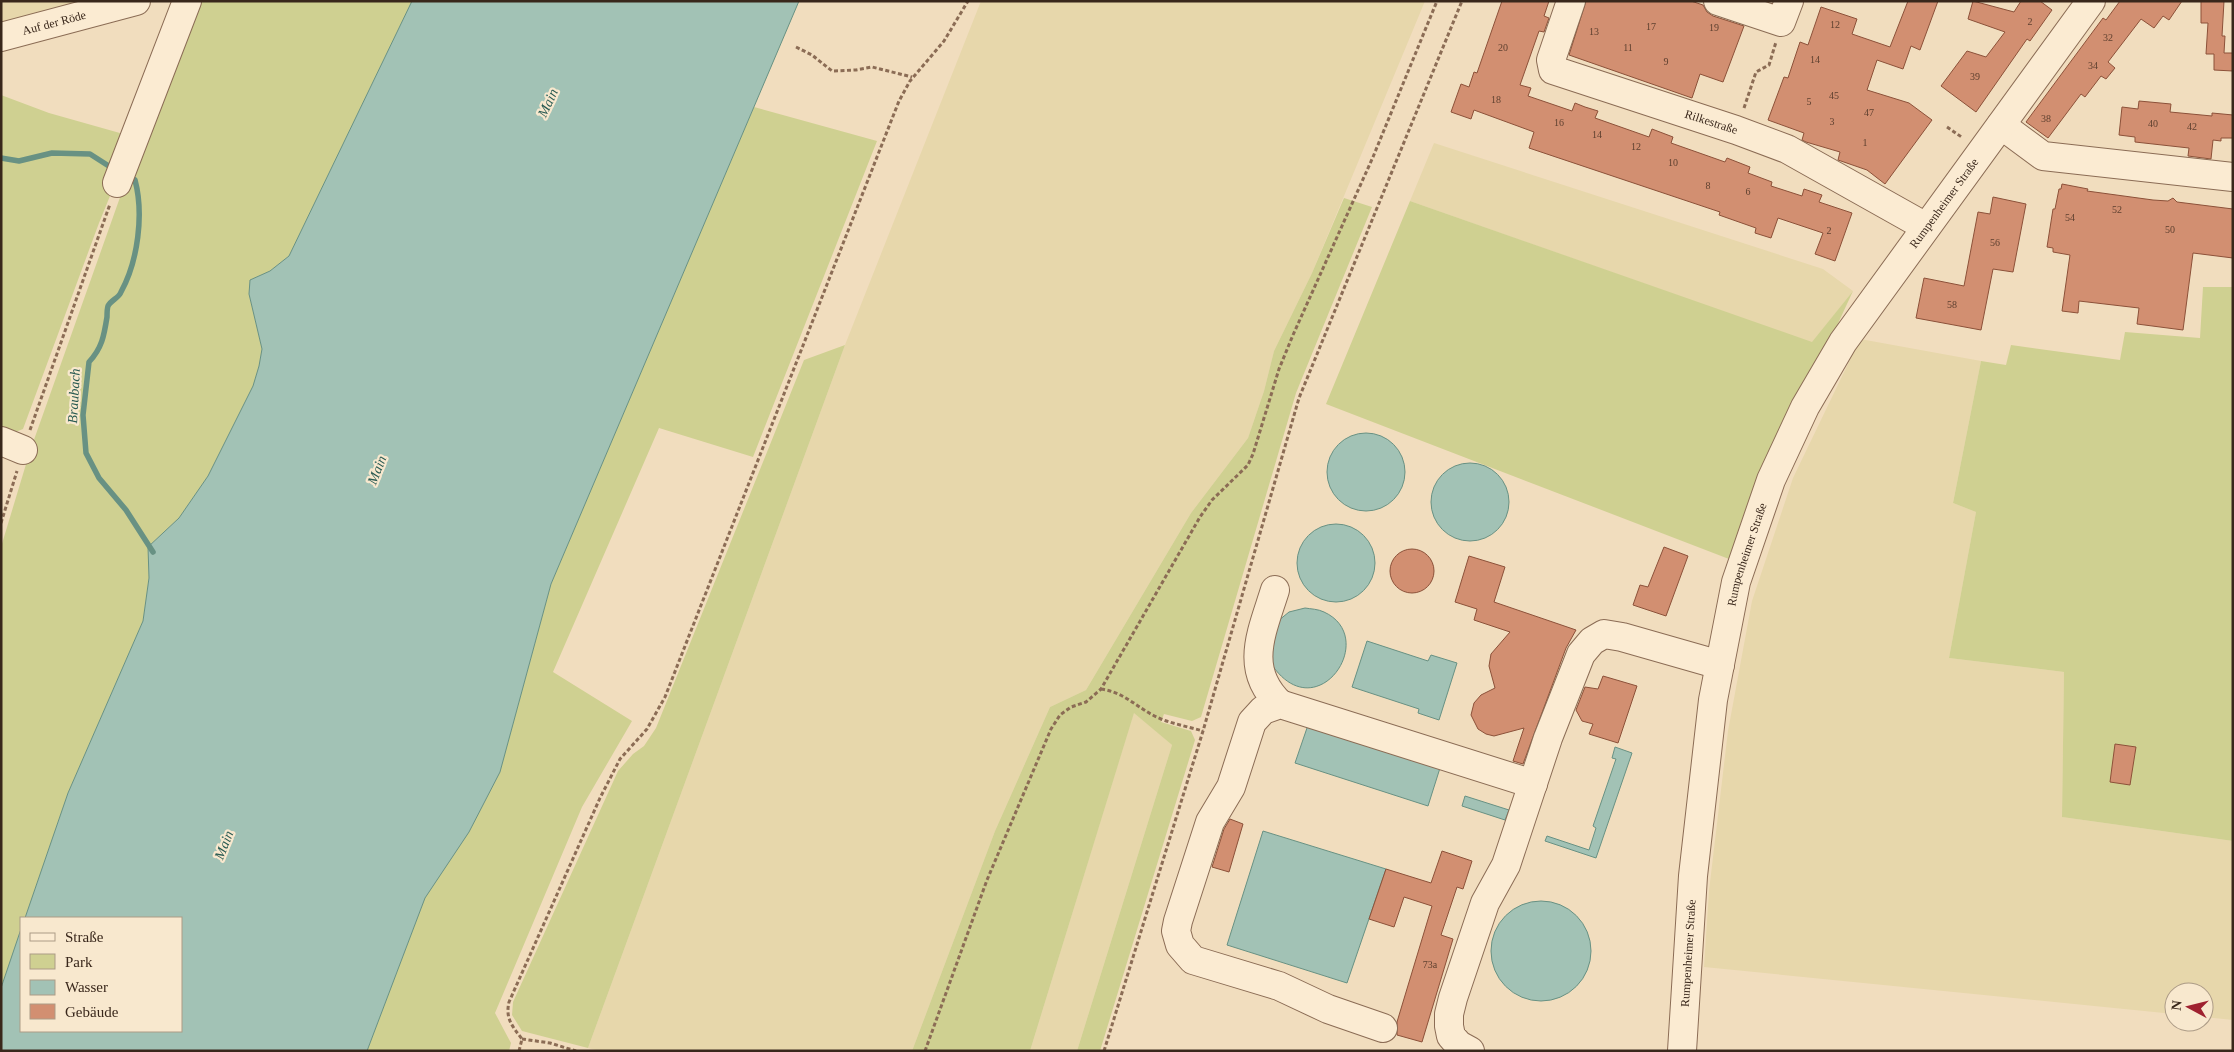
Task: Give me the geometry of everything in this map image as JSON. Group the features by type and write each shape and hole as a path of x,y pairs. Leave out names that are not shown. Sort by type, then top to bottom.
{"street":[{"name":"Auf der Röde","path":"1,37 136,1"},
{"path":"117,183 187,1"},
{"name":"Rilkestraße","path":"1571,1 1551,60 1553,70 1736,130 1794,153 1926,227"},
{"path":"1718,1 1785,12"},
{"name":"Rumpenheimer Straße","path":"1682,1051 1693,876 1713,700 1736,582 1761,506 1805,407 1843,342 2091,1"},
{"path":"2001,125 2043,156 2233,177"},
{"path":"1275,590 1263,627 1258,665 1261,680 1268,692 1280,704 1533,784"},
{"path":"1470,1051 1459,1046 1451,1036 1449,1014 1485,902 1506,865 1548,738 1581,654 1592,641 1604,634 1622,637 1720,665"},
{"path":"1280,704 1263,710 1252,722 1231,787 1210,822 1178,922 1177,938 1180,945 1193,960 1279,986 1328,1009 1383,1028"}],"path":[{"path":"576,1051 550,1043 522,1039 510,1024 507,1016 509,1002 600,798 620,759 647,729 665,697 899,101 913,77 944,41 968,1"},
{"path":"925,1051 987,880 1051,729 1065,711 1086,702 1101,689 1200,517 1212,500 1248,465 1279,369 1373,156 1437,1"},
{"path":"1104,1051 1203,730 1299,398 1462,1"},
{"path":"1736,130 1756,72 1769,65 1785,12"},
{"path":"796,47 812,55 832,71 872,67 913,77"},
{"path":"1,523 12,445 117,183"},
{"path":"1101,689 1123,695 1161,719 1203,730"},
{"path":"519,1051 522,1039"}],"shaded area":[{"path":"1,1 120,1 1,47"},
{"path":"981,1 1425,1 1312,273 1274,351 1264,391 1248,438 1191,513 1086,690 1050,707 995,831 912,1051 600,1051 588,1048 845,345"},
{"path":"1434,143 1823,269 1853,291 1812,343 1410,201"},
{"path":"1860,339 1981,361 1953,503 1976,512 1949,658 2064,672 2062,817 2233,841 2233,1020 2214,1018 2214,982 2164,982 2164,1013 1704,967 1709,891 1728,731 1752,601 1793,478"},
{"path":"1134,712 1172,745 1077,1051 1030,1051"}],"green space":[{"path":"194,1 412,1 289,256 270,271 250,280 249,294 262,349 253,386 208,476 179,518 148,547 149,578 143,621 68,793 25,917 20,917 20,932 1,988 1,547 30,451 140,141"},
{"path":"1,95 49,113 134,137 99,223 23,429 8,435 1,434"},
{"path":"754,107 877,141 753,457 659,428 553,672 632,721 582,807 495,1013 511,1043 509,1051 367,1051 425,898 469,832 500,772 551,584"},
{"path":"1344,198 1372,207 1296,393 1201,717 1192,721 1164,714 1161,722 1191,731 1195,740 1100,1051 1077,1051 1172,745 1134,713 1030,1051 912,1051 995,831 1050,707 1086,690 1191,513 1248,438 1264,391 1274,351 1312,273"},
{"path":"1410,201 1812,342 1853,291 1729,559 1326,404"},
{"path":"2203,287 2233,287 2233,841 2062,817 2064,672 1949,658 1976,512 1953,503 1981,361 2006,365 2011,345 2120,360 2125,332 2200,338"},
{"path":"845,345 588,1048 522,1031 512,1015 513,1002 618,771 633,754 644,746 656,728 804,360"}],"water":[{"name":"Main","path":"412,1 799,1 551,584 500,772 469,832 425,898 367,1051 1,1051 1,988 20,932 20,1032 182,1032 182,917 25,917 68,793 143,621 149,578 148,547 179,518 208,476 253,386 262,349 249,294 250,280 270,271 289,256"},
{"path":"1366,433 1381,436 1394,444 1402,457 1405,472 1402,487 1394,500 1381,508 1366,511 1351,508 1338,500 1330,487 1327,472 1330,457 1338,444 1351,436"},
{"path":"1470,463 1485,466 1498,474 1506,487 1509,502 1506,517 1498,530 1485,538 1470,541 1455,538 1442,530 1434,517 1431,502 1434,487 1442,474 1455,466"},
{"path":"1336,524 1351,527 1364,535 1372,548 1375,563 1372,578 1364,591 1351,599 1336,602 1321,599 1308,591 1300,578 1297,563 1300,548 1308,535 1321,527"},
{"path":"1305,608 1324,612 1340,625 1346,641 1344,658 1335,673 1322,684 1305,688 1288,681 1270,662 1278,621 1289,612"},
{"path":"1367,641 1428,661 1431,655 1457,663 1439,720 1418,713 1419,709 1352,687"},
{"path":"1308,725 1440,768 1428,806 1295,763"},
{"path":"1615,747 1632,753 1596,858 1545,841 1547,836 1589,850 1596,828 1593,826 1616,759 1612,758"},
{"path":"1465,796 1509,810 1505,820 1462,806"},
{"path":"1263,831 1386,869 1347,983 1227,945"},
{"path":"1541,901 1551,902 1569,909 1583,923 1590,941 1590,961 1583,979 1569,993 1551,1000 1541,1001 1531,1000 1513,993 1499,979 1492,961 1491,951 1492,941 1499,923 1513,909 1531,902"}],"building":[{"path":"1502,1 1549,1 1544,16 1549,18 1544,32 1539,31 1520,85 1531,88 1528,96 1572,111 1575,103 1598,111 1595,118 1649,137 1652,129 1673,137 1671,143 1725,162 1727,158 1750,167 1748,173 1772,182 1771,186 1802,196 1804,189 1822,195 1819,202 1852,213 1835,261 1815,254 1823,233 1778,218 1771,238 1755,233 1756,228 1719,215 1720,212 1529,148 1534,132 1474,110 1471,119 1451,112 1461,84 1469,87 1474,72 1477,73"},
{"path":"1586,1 1691,1 1703,5 1707,12 1713,16 1744,26 1723,82 1700,74 1692,98 1569,55"},
{"path":"1908,1 1938,1 1920,50 1911,46 1903,69 1877,60 1867,90 1909,103 1932,120 1885,184 1867,170 1838,160 1840,152 1806,142 1802,140 1804,133 1768,120 1784,77 1788,78 1800,42 1808,45 1821,7 1857,19 1852,34 1890,47"},
{"path":"1973,1 2014,12 2021,1 2040,1 2052,10 2030,41 2027,39 1976,112 1941,86 1967,51 1986,57 2005,32 1968,19"},
{"path":"2120,1 2182,1 2169,20 2163,16 2154,28 2141,19 2108,62 2115,68 2106,79 2101,76 2085,97 2081,94 2048,138 2026,122 2103,18 2106,20"},
{"path":"2201,1 2224,1 2222,36 2225,36 2224,53 2233,53 2233,71 2214,70 2214,54 2206,54 2208,23 2201,23"},
{"path":"2139,101 2171,104 2170,112 2212,116 2212,113 2233,115 2233,138 2221,138 2221,141 2213,140 2211,159 2188,156 2189,148 2135,142 2135,137 2119,135 2122,107 2138,109"},
{"path":"2062,184 2088,189 2087,191 2153,200 2168,201 2173,198 2177,202 2233,209 2233,258 2193,253 2183,330 2137,324 2139,308 2079,301 2078,313 2062,311 2070,255 2053,252 2053,248 2047,247 2053,209 2055,209 2059,189 2061,189"},
{"path":"1993,197 2026,204 2013,272 1993,269 1981,330 1916,318 1924,278 1964,286 1978,212 1990,214"},
{"path":"1664,547 1688,556 1666,616 1633,605 1640,585 1648,587"},
{"path":"1412,549 1424,553 1430,559 1434,571 1430,583 1424,589 1412,593 1400,589 1394,583 1390,571 1394,559 1400,553"},
{"path":"1469,556 1505,567 1494,602 1576,630 1566,648 1523,764 1513,761 1524,728 1494,736 1478,729 1471,715 1474,703 1481,695 1495,688 1489,666 1491,654 1510,632 1474,620 1477,609 1455,602"},
{"path":"1603,676 1637,686 1618,743 1589,734 1593,724 1582,721 1576,710 1585,687 1598,689"},
{"path":"2115,744 2136,747 2130,785 2110,782"},
{"path":"1230,819 1243,824 1229,872 1212,867 1224,829"},
{"path":"1442,851 1472,861 1463,889 1457,887 1441,935 1453,939 1422,1042 1397,1035 1397,1022 1432,906 1404,897 1394,927 1369,919 1386,869 1431,883"}],"waterway":[{"name":"Braubach","path":"1,158 19,161 52,153 90,154 115,170"},
{"name":"Braubach","path":"128,176 135,180 138,193 138,237 127,280 120,294 108,306 102,341 97,352 89,362 83,415 86,453 99,478 126,510 153,552"}]}
